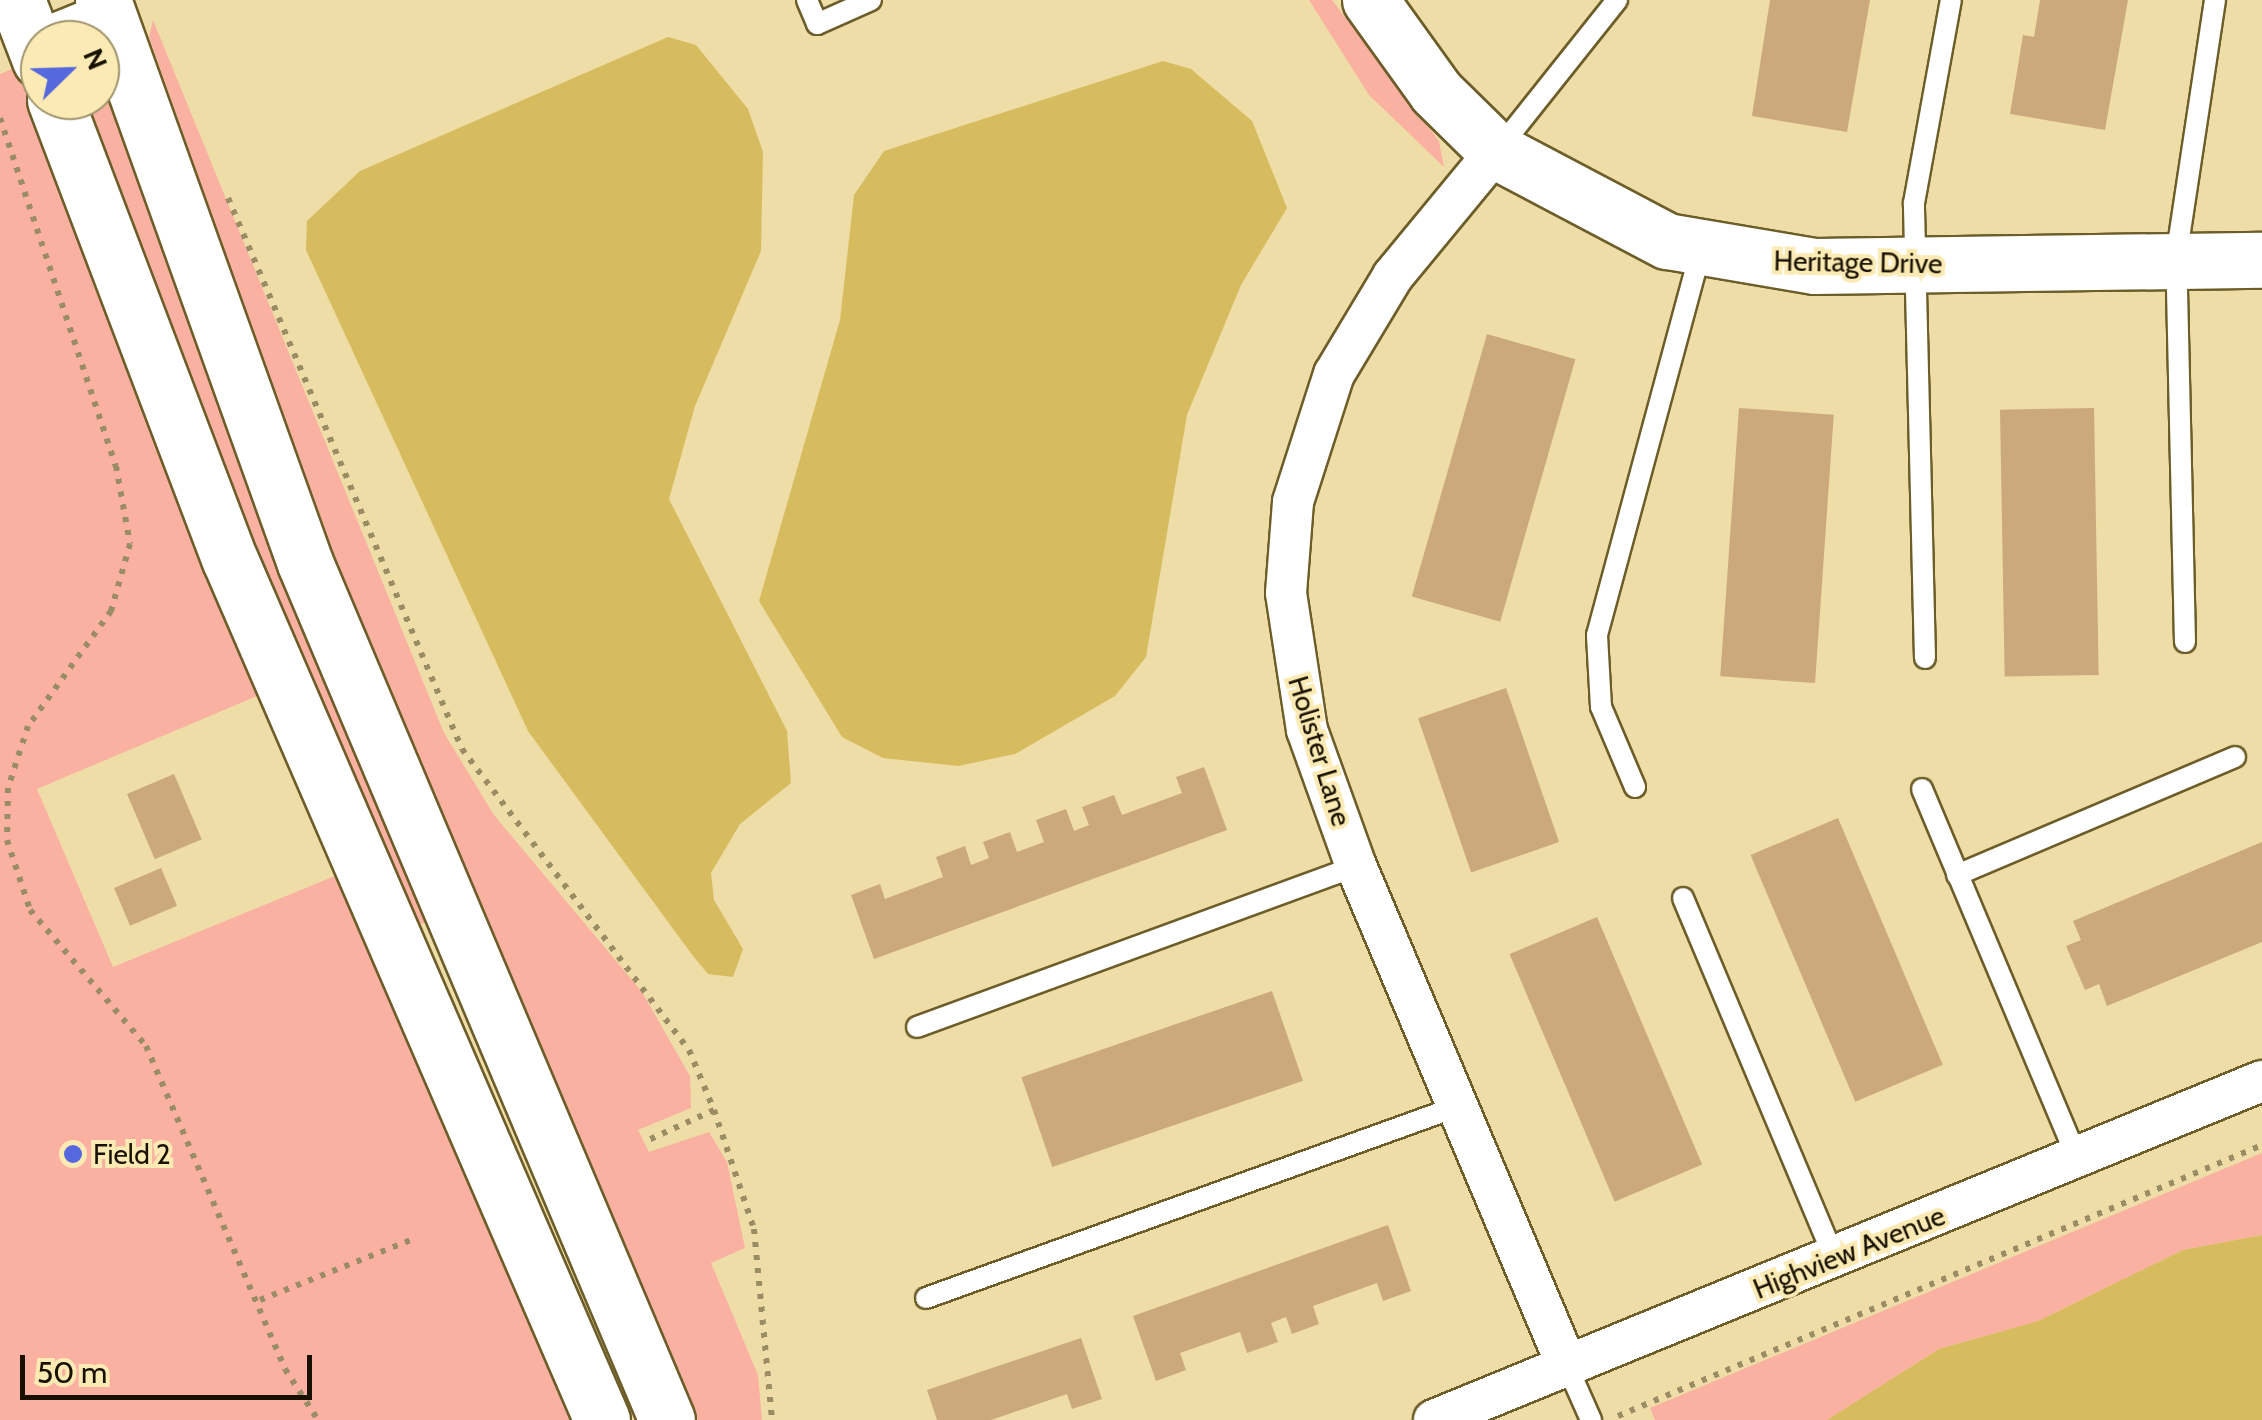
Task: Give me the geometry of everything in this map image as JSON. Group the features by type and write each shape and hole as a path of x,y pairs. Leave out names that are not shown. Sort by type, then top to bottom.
{"main road":[{"name":"Heritage Drive","path":"1370,0 1436,92 1496,152 1631,228 1701,250 1814,266 2176,258 2262,260"},
{"path":"106,1 305,563 666,1420"},
{"path":"63,120 230,560 602,1420"}],"street":[{"name":"Holister Lane","path":"1496,152 1426,230 1351,338 1293,502 1286,593 1296,681 1356,866 1568,1368"},
{"name":"Highview Avenue","path":"1434,1420 2262,1081"}],"lane":[{"path":"808,0 818,24 872,0"},
{"path":"1496,152 1617,0"},
{"path":"1925,658 1914,203 1951,0"},
{"path":"2185,642 2176,258 2215,0"},
{"path":"57,20 106,1"},
{"path":"1634,787 1601,707 1597,636 1701,250"},
{"path":"1957,875 2234,757"},
{"path":"1922,788 2077,1158"},
{"path":"916,1028 1356,866"},
{"path":"1683,898 1834,1258"},
{"path":"926,1298 1456,1108"},
{"path":"1568,1368 1591,1420"}],"path":[{"path":"0,118 116,466 130,544 111,611 28,726 8,788 6,840 30,910 146,1046 260,1300 285,1369 318,1420"},
{"path":"220,181 462,749 663,1008 714,1110 754,1229 772,1420"},
{"path":"644,1142 714,1110"},
{"path":"1608,1420 2262,1146"},
{"path":"260,1300 413,1239"}],"shaded area":[{"path":"1309,0 1332,0 1439,141 1444,167 1369,95"},
{"path":"153,20 444,733 494,815 642,992 690,1076 691,1108 638,1130 649,1152 709,1132 727,1162 745,1248 711,1263 758,1375 762,1420 693,1420 357,628 149,37"},
{"path":"668,37 696,45 748,109 763,152 761,251 695,406 669,499 787,731 791,783 740,824 711,873 714,900 743,949 733,977 708,974 693,956 528,731 306,250 307,221 360,171"},
{"path":"1163,61 1191,69 1252,121 1287,208 1241,285 1187,415 1146,657 1115,696 1015,754 958,766 883,758 842,737 759,601 840,320 854,195 884,151"},
{"path":"20,66 20,120 74,120 128,222 93,120 119,120 431,919 420,925 629,1420 0,1420 0,74","holes":["302,677 381,857 113,967 37,789"]},
{"path":"2262,1153 2262,1235 2183,1250 2038,1321 1939,1349 1827,1420 1655,1420 1650,1408"},
{"path":"2262,1235 2262,1420 1827,1420 1939,1349 2038,1321 2183,1250"}],"building":[{"path":"1770,0 1870,0 1847,132 1752,116"},
{"path":"2040,0 2128,0 2105,130 2010,114 2023,35 2034,37"},
{"path":"1487,334 1575,359 1500,622 1412,596"},
{"path":"1739,408 1834,415 1815,683 1720,676"},
{"path":"2094,408 2099,675 2005,677 2000,410"},
{"path":"1506,688 1559,842 1471,872 1418,718"},
{"path":"1204,767 1227,830 874,959 851,895 880,884 885,899 943,877 936,857 965,846 971,865 989,858 983,842 1010,832 1017,852 1044,842 1036,820 1066,809 1074,831 1089,825 1082,807 1114,795 1122,815 1182,793 1176,777"},
{"path":"174,774 202,839 155,859 127,794"},
{"path":"1838,818 1943,1065 1855,1102 1751,855"},
{"path":"2262,842 2262,942 2107,1006 2099,984 2085,990 2066,946 2081,940 2073,921"},
{"path":"161,868 177,906 130,926 114,888"},
{"path":"1597,917 1702,1165 1615,1202 1510,954"},
{"path":"1272,991 1303,1081 1052,1167 1021,1077"},
{"path":"1388,1225 1411,1291 1383,1301 1377,1283 1313,1306 1319,1324 1292,1334 1286,1317 1271,1323 1278,1342 1247,1353 1240,1332 1180,1353 1186,1370 1156,1381 1133,1316"},
{"path":"1081,1338 1102,1399 1072,1409 1067,1394 991,1420 937,1420 927,1390"}],"place":[{"name":"Field 2","path":"73,1154"}]}
